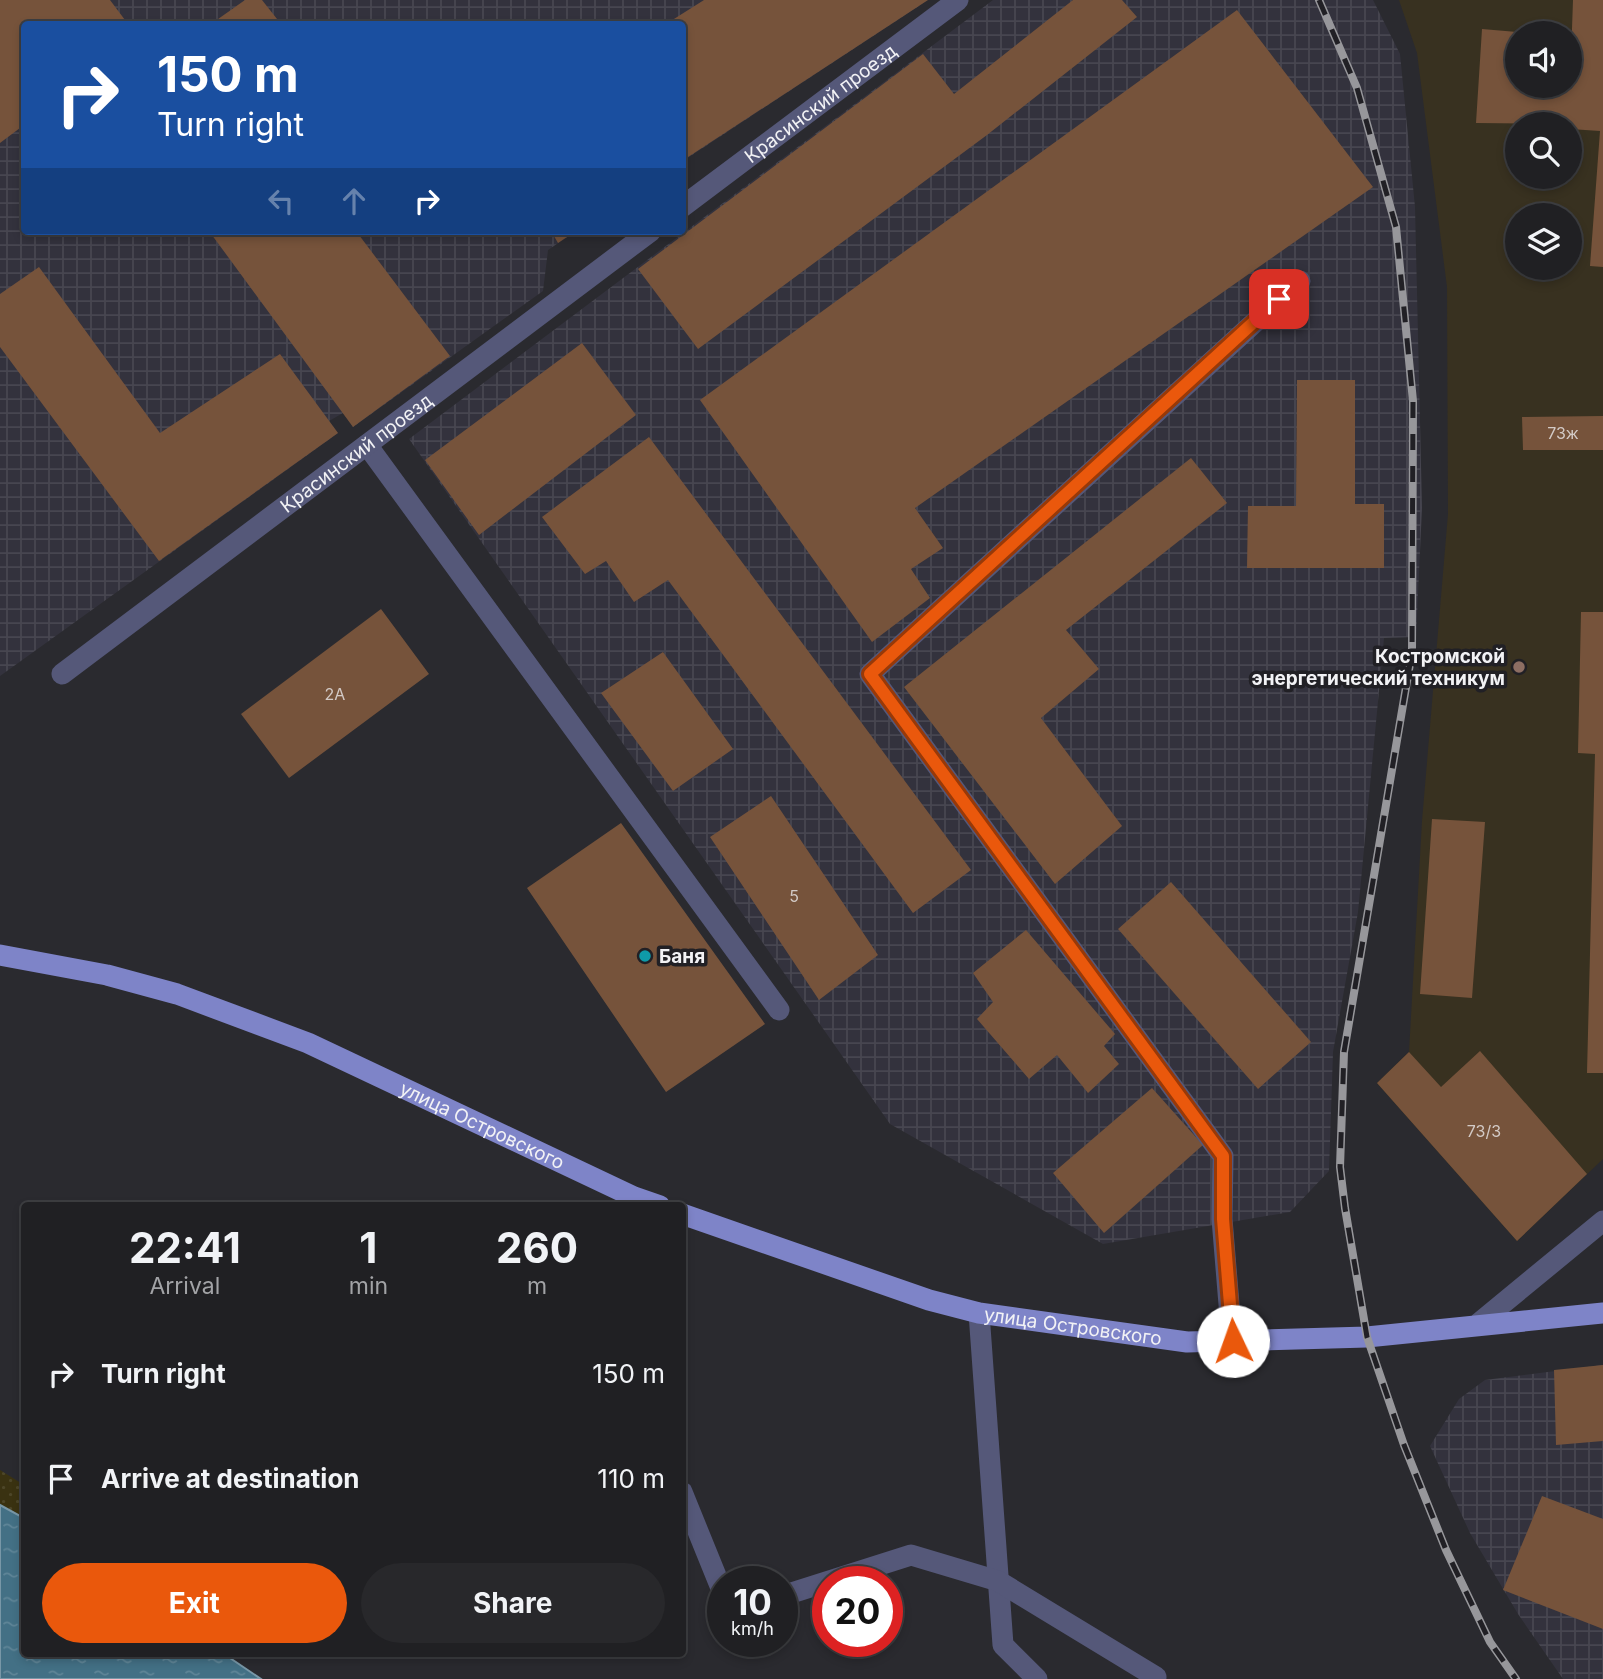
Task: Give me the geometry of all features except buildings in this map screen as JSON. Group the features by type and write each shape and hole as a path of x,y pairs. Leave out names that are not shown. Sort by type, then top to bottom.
{"main road":[{"name":"улица Островского","path":"0,955 107,975 177,994 308,1043 649,1202"},
{"name":"улица Островского","path":"686,1214 929,1300 979,1313 1187,1342 1367,1337 1479,1323 1603,1313"}],"street":[{"name":"Красинский проезд","path":"686,204 958,0"},
{"name":"Красинский проезд","path":"62,674 646,235"},
{"path":"1233,1341 1223,1219 1223,1156 870,674 1300,281"},
{"path":"367,445 779,1010"},
{"path":"1479,1323 1603,1221"},
{"path":"979,1313 1003,1645 1037,1679"},
{"path":"688,1517 710,1566"},
{"path":"798,1591 911,1555 998,1581 1156,1677"}],"shaded area":[{"path":"0,0 928,0 686,159 686,21 21,21 21,235 570,235 548,250 543,291 353,427 343,413 329,421 338,433 0,676"},
{"path":"993,0 1373,0 1400,54 1415,207 1422,508 1416,637 1384,638 1358,912 1333,1052 1329,1171 1290,1212 1103,1244 890,1124 409,439 680,235 686,235 686,231"},
{"name":"Костромской энергетический техникум","path":"1399,0 1603,0 1603,1159 1517,1241 1377,1083 1409,1052 1422,821 1448,514 1447,287 1417,53"},
{"path":"1603,1365 1603,1679 1563,1679 1518,1614 1470,1533 1430,1446 1459,1399 1485,1380"}],"sand":[{"path":"0,1470 21,1483 21,1516 0,1505"}],"water":[{"path":"0,1505 21,1516 21,1657 228,1657 261,1679 0,1679"}],"railway":[{"path":"1319,0 1357,88 1396,227 1413,401 1412,652 1344,1052 1340,1167 1367,1337 1404,1445 1446,1550 1490,1642 1516,1679"}],"place":[{"name":"Костромской энергетический техникум","path":"1519,667"},
{"name":"Баня","path":"645,956"}],"route":[{"path":"1233,1341 1223,1219 1223,1156 870,674 1279,299"}]}
